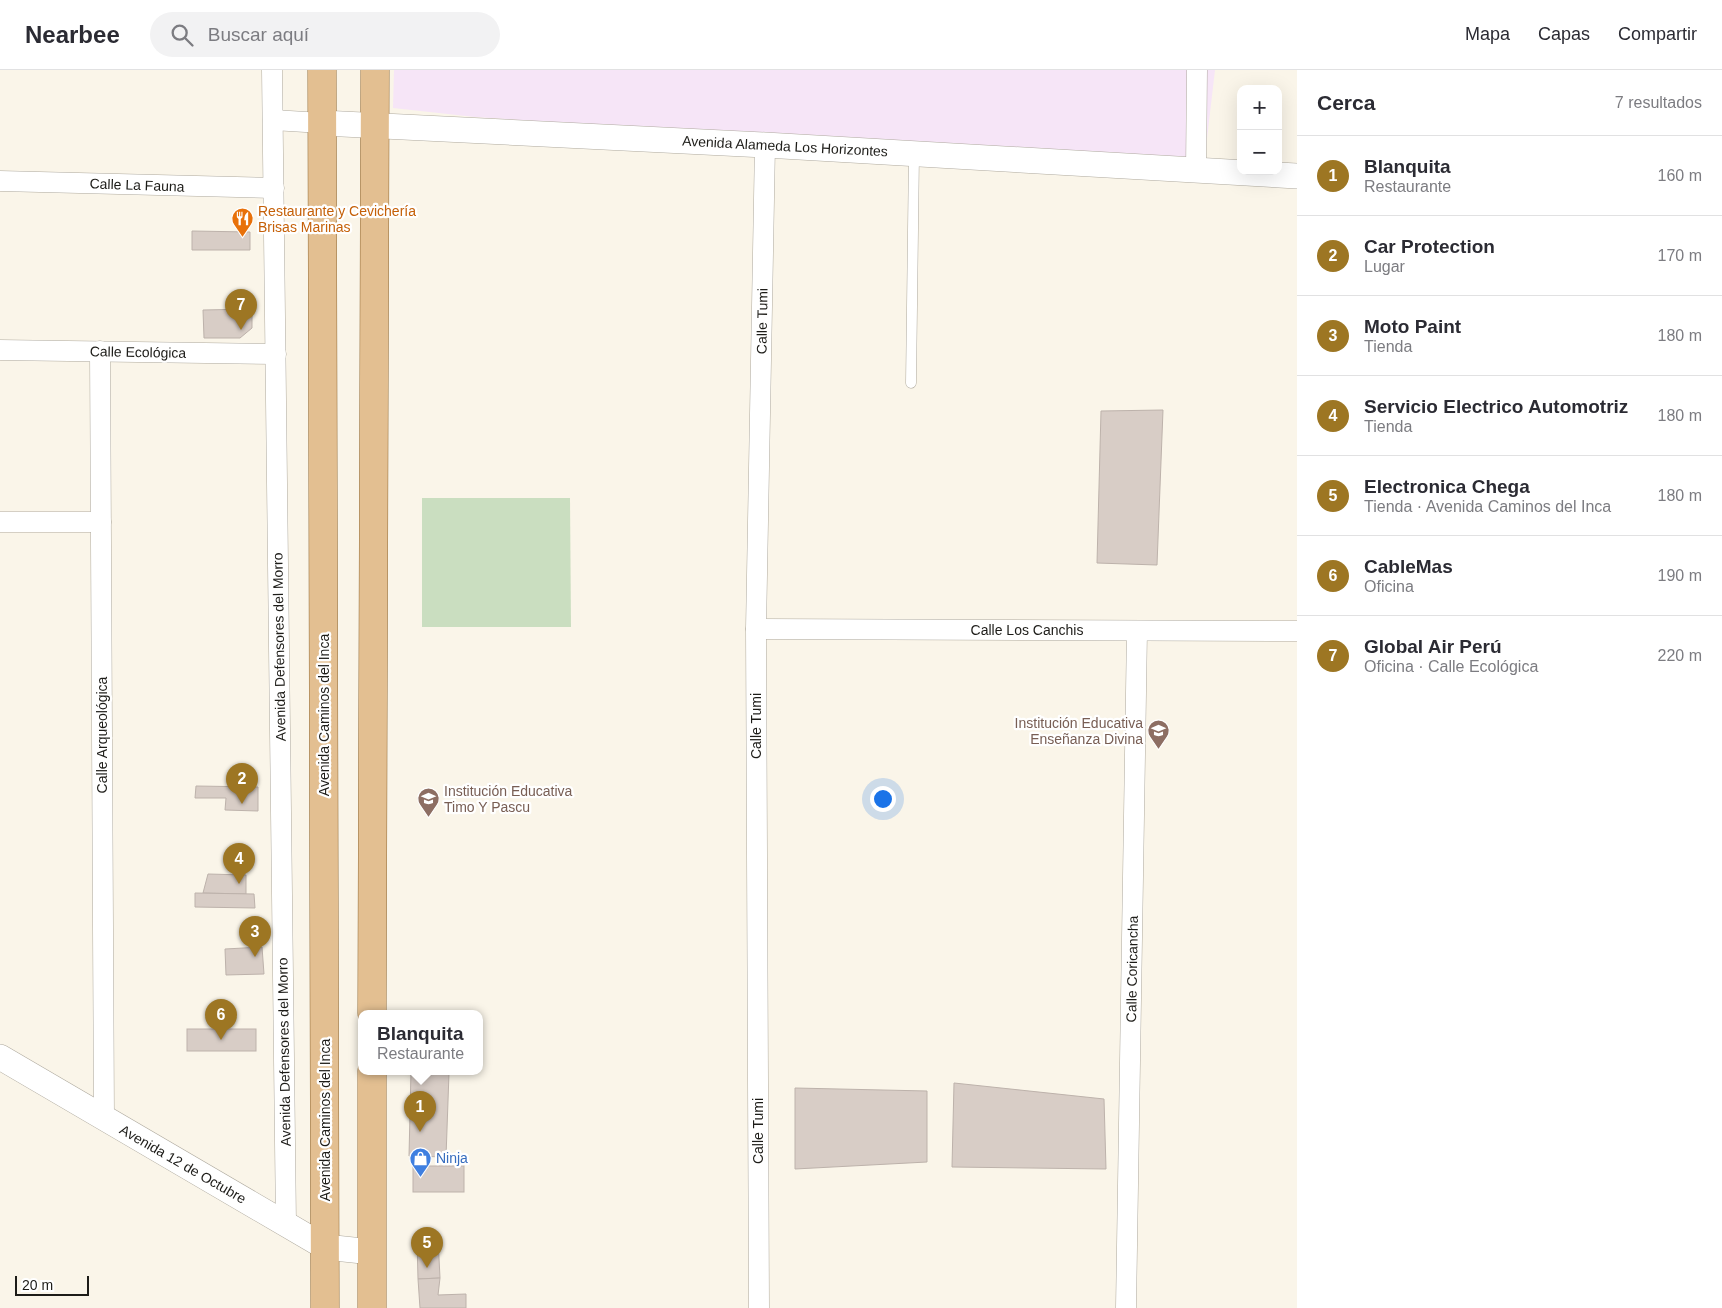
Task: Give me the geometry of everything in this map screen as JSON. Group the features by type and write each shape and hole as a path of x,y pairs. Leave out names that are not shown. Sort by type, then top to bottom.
{"main road":[{"name":"Avenida Caminos del Inca","path":"322,70 325,1308"},
{"path":"372,1010 375,70"},
{"path":"372,1075 372,1308"}],"street":[{"name":"Avenida Defensores del Morro","path":"272,70 286,1224"},
{"path":"1196,170 1197,70"},
{"name":"Avenida Alameda Los Horizontes","path":"273,120 766,145 1297,176"},
{"name":"Calle Tumi","path":"759,1308 756,629 766,145"},
{"name":"Calle La Fauna","path":"0,181 274,188"},
{"name":"Calle Ecológica","path":"0,350 276,354"},
{"name":"Calle Arqueológica","path":"100,351 104,1119"},
{"path":"0,522 101,522"},
{"name":"Calle Los Canchis","path":"756,629 1297,630"},
{"name":"Calle Coricancha","path":"1126,1308 1137,631"},
{"name":"Avenida 12 de Octubre","path":"0,1057 325,1247 372,1252"}],"lane":[{"path":"911,383 914,154"}],"shaded area":[{"path":"394,70 1215,70 1204,164 475,117 393,108"}],"green space":[{"path":"422,498 570,498 571,627 422,627"}],"building":[{"path":"192,231 250,232 250,250 192,250"},
{"path":"252,309 252,328 240,338 204,338 203,310"},
{"path":"1163,410 1157,565 1097,563 1101,411"},
{"path":"196,786 258,787 258,811 225,810 226,798 195,798"},
{"path":"208,874 246,875 246,894 203,893"},
{"path":"195,893 254,894 255,908 195,907"},
{"path":"262,947 264,974 226,975 225,949"},
{"path":"187,1029 256,1029 256,1051 187,1051"},
{"path":"411,1075 449,1075 446,1157 409,1156"},
{"path":"954,1083 1104,1099 1106,1169 952,1167"},
{"path":"795,1088 927,1091 927,1162 795,1169"},
{"path":"413,1166 464,1166 464,1192 413,1192"},
{"path":"438,1238 440,1278 418,1279 417,1239"},
{"path":"440,1278 438,1295 466,1294 466,1308 420,1308 418,1279"}],"place":[{"name":"Restaurante y Cevichería Brisas Marinas","path":"242,238"},
{"name":"Global Air Perú","path":"241,330"},
{"name":"Institución Educativa Enseñanza Divina","path":"1159,750"},
{"name":"Car Protection","path":"242,804"},
{"name":"Institución Educativa Timo Y Pascu","path":"428,818"},
{"name":"Servicio Electrico Automotriz","path":"239,884"},
{"name":"Moto Paint","path":"255,957"},
{"name":"CableMas","path":"221,1040"},
{"name":"Blanquita","path":"420,1132"},
{"name":"Ninja","path":"420,1177"},
{"name":"Electronica Chega","path":"427,1268"}]}
